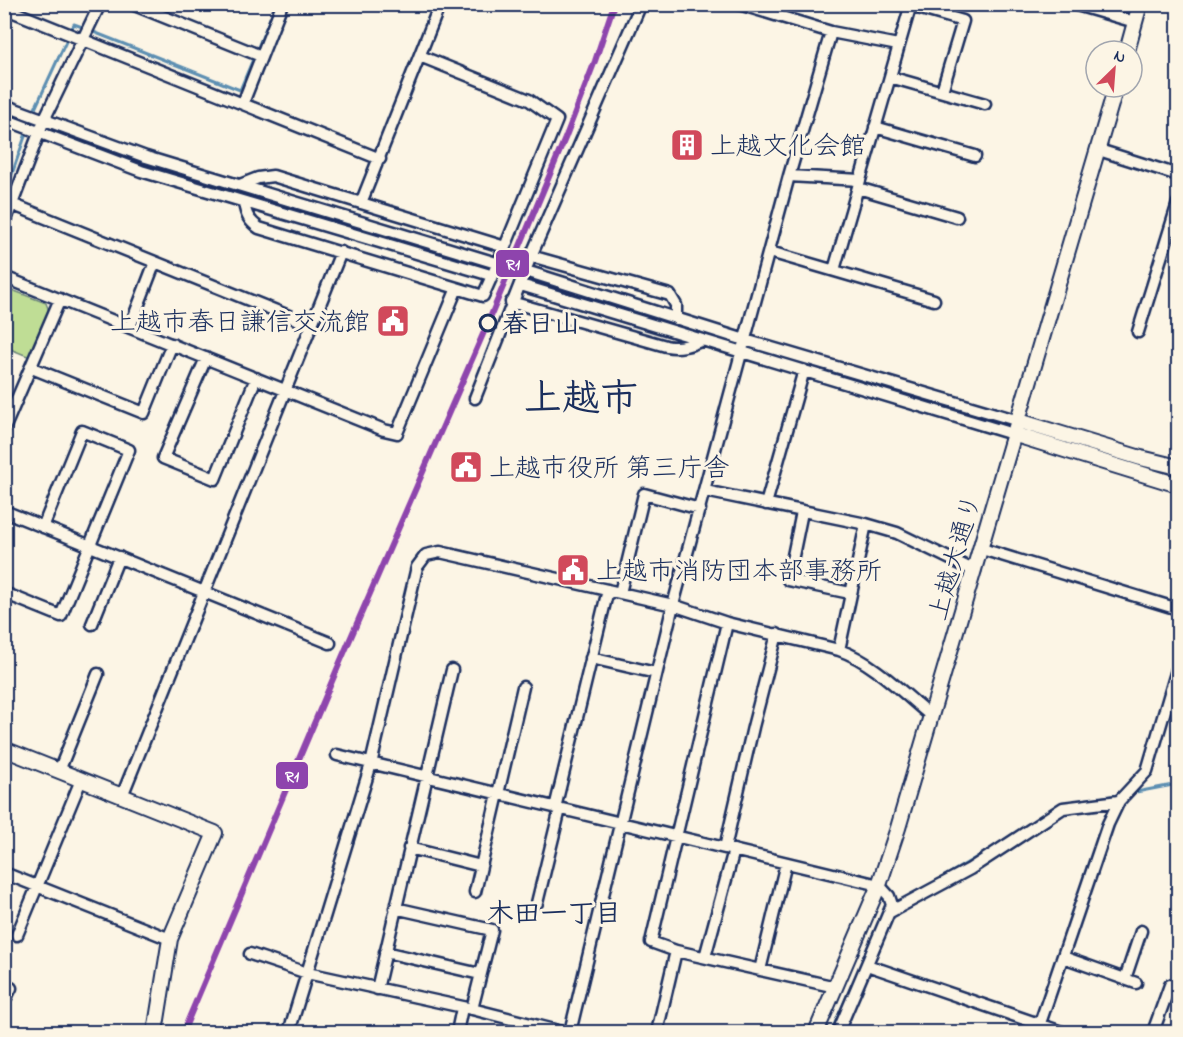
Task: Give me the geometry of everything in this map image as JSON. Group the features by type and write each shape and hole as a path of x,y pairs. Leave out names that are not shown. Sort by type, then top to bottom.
{"main road":[{"path":"1130,39 1140,4"},
{"name":"上越大通り","path":"816,1032 879,885 898,828 1113,99"},
{"path":"1017,428 1179,467"},
{"path":"1017,428 1179,485"},
{"path":"4,749 215,833 170,939 155,1032"}],"street":[{"path":"4,225 8,203 44,120 100,4"},
{"path":"132,4 261,56"},
{"path":"243,103 282,4"},
{"path":"362,203 440,4"},
{"path":"475,398 511,302 641,4"},
{"path":"739,4 831,32 898,45"},
{"path":"1073,4 1135,22"},
{"path":"834,270 911,5 963,21 942,91"},
{"path":"4,8 18,9 83,40 380,159"},
{"path":"570,1032 673,605 789,176 831,32"},
{"path":"244,203 246,215 259,228 483,296 557,120 529,100 420,56"},
{"path":"890,77 985,104"},
{"path":"4,105 146,157 493,262"},
{"path":"4,119 141,171 487,274"},
{"path":"875,128 975,156"},
{"path":"1099,150 1179,175"},
{"path":"240,185 258,178 273,176 505,247"},
{"path":"789,176 859,184 957,217"},
{"path":"1138,332 1179,202"},
{"path":"8,203 311,325"},
{"path":"122,796 341,252"},
{"path":"770,252 934,300"},
{"path":"531,256 670,295 676,305 676,318"},
{"path":"130,327 155,262"},
{"path":"530,272 1017,428"},
{"path":"4,277 384,430 397,433 457,288"},
{"path":"524,286 804,370 1017,428"},
{"path":"4,429 32,369 60,299"},
{"path":"511,302 666,346 684,346 703,340"},
{"path":"32,369 144,413 172,344"},
{"path":"206,358 163,458 215,479 256,378"},
{"path":"766,504 804,370"},
{"path":"4,593 61,616 129,450 82,431 43,527"},
{"path":"705,492 866,524 897,533 975,571"},
{"path":"620,593 644,494 700,509"},
{"path":"4,511 330,643"},
{"path":"802,512 788,580 850,593"},
{"path":"839,650 866,524"},
{"path":"982,549 1179,609"},
{"path":"289,1032 371,764 417,567 426,555 440,552 608,590 673,605 727,623 839,650 868,665 932,716"},
{"path":"92,624 119,557"},
{"path":"537,903 608,590"},
{"path":"727,623 651,942 676,951 836,987"},
{"path":"705,957 777,634"},
{"path":"591,658 656,673"},
{"path":"1039,1029 1108,824 1119,801 1142,779 1149,765 1179,666"},
{"path":"377,989 452,670"},
{"path":"59,771 98,674"},
{"path":"475,892 523,687"},
{"path":"337,755 879,885 889,896 892,905 838,1032"},
{"path":"17,935 81,780"},
{"path":"890,912 970,868 1063,808 1119,801"},
{"path":"410,848 481,866"},
{"path":"760,970 786,863"},
{"path":"4,873 170,939"},
{"path":"395,908 492,930 480,974 457,1032"},
{"path":"1125,979 1141,931"},
{"path":"657,1032 676,951"},
{"path":"385,952 480,974"},
{"path":"250,954 307,973 467,1008 562,1032"},
{"path":"1063,957 1136,983"},
{"path":"867,965 1039,1029 1062,1032"},
{"path":"4,985 11,988 4,1002"},
{"path":"1153,1032 1170,985 1179,988"},
{"path":"513,1032 516,1020"}],"green space":[{"path":"4,287 46,303 49,311 30,357 5,347"}],"waterway":[{"path":"91,31 240,90 276,4"},
{"path":"70,31 74,24 85,28"},
{"path":"33,113 68,37"},
{"path":"4,197 31,119"},
{"path":"1131,793 1178,784"},
{"path":"1098,798 1118,795"},
{"path":"945,876 1004,841"},
{"path":"831,1032 885,911"}],"tunnel":[{"path":"493,262 529,272"},
{"path":"487,274 524,286"}],"transit line":[{"name":"R1","path":"183,1032 487,325 566,136 614,4"}],"place":[{"name":"上越文化会館","path":"687,145"},
{"name":"上越市春日謙信交流館","path":"393,321"},
{"name":"春日山","path":"488,323"},
{"name":"上越市役所 第三庁舎","path":"466,467"},
{"name":"上越市消防団本部事務所","path":"573,570"}],"district":[{"name":"上越市","path":"581,397"},
{"name":"木田一丁目","path":"554,913"}]}
